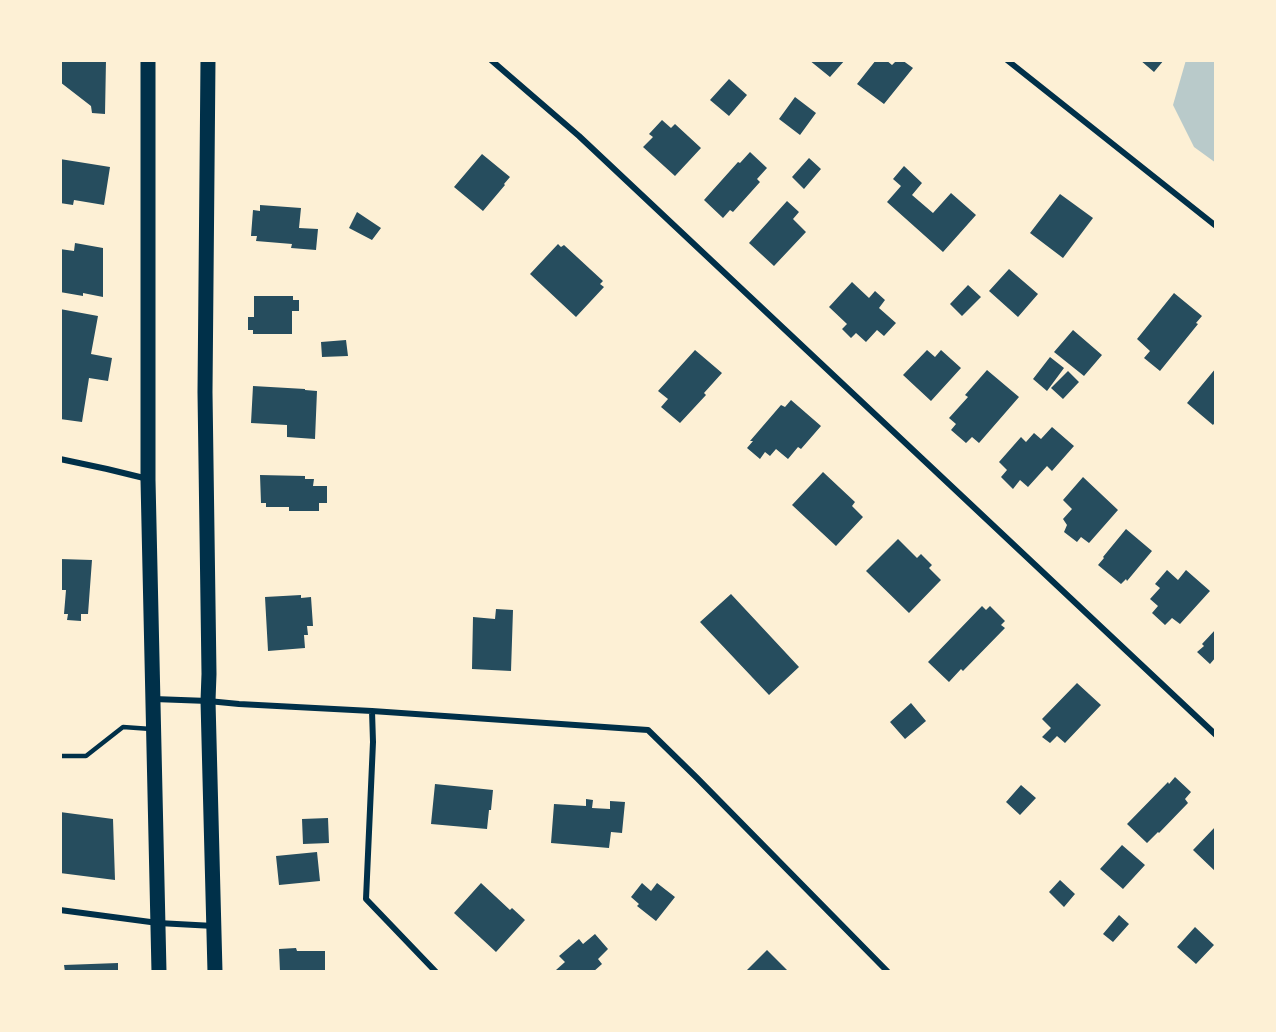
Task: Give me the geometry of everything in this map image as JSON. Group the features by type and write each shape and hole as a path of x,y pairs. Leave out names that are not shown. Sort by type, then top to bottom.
{"main road":[{"path":"148,60 148,480 159,972"},
{"path":"207,60 204,392 208,701 215,972"}],"street":[{"path":"491,60 579,136 1216,735"},
{"path":"1007,60 1216,226"},
{"path":"60,459 148,480"},
{"path":"154,699 648,730 888,972"},
{"path":"372,711 373,742 366,899 436,972"},
{"path":"60,910 158,923 214,926"}],"lane":[{"path":"60,756 86,756 123,727 154,729"}],"shaded area":[{"path":"1186,60 1216,60 1216,163 1194,147 1173,105"}],"building":[{"path":"60,60 106,60 105,114 92,113 91,106 60,82"},
{"path":"809,60 845,60 830,77"},
{"path":"876,60 886,60 892,65 897,60 902,60 913,68 884,104 857,84"},
{"path":"1140,60 1164,60 1154,72"},
{"path":"729,79 747,95 729,116 710,100"},
{"path":"795,97 816,113 800,135 779,119"},
{"path":"662,120 671,128 675,124 701,148 675,176 643,147 653,137 649,134"},
{"path":"750,152 767,168 757,179 760,182 733,212 730,210 723,218 704,200"},
{"path":"482,154 510,177 483,211 454,187"},
{"path":"809,158 821,169 804,189 792,177"},
{"path":"60,159 110,167 104,205 74,200 73,205 60,203"},
{"path":"904,166 922,183 912,195 933,213 951,193 976,215 943,252 887,202 901,186 893,179"},
{"path":"1060,194 1093,218 1063,258 1030,233"},
{"path":"787,201 799,212 793,219 806,232 774,266 749,243"},
{"path":"260,205 301,208 299,228 318,229 316,250 291,248 292,244 256,241 257,236 251,236 253,210 260,211"},
{"path":"357,212 381,228 372,240 349,228"},
{"path":"75,243 103,248 103,297 60,292 60,249 74,251"},
{"path":"558,244 561,247 564,245 603,281 600,284 604,287 576,317 530,274"},
{"path":"1009,269 1038,294 1018,317 989,291"},
{"path":"852,282 869,298 875,291 885,300 879,308 896,323 884,336 877,330 866,342 856,333 851,338 842,329 847,324 829,307"},
{"path":"968,285 981,297 962,316 950,304"},
{"path":"1174,293 1202,316 1160,371 1144,358 1150,351 1137,339"},
{"path":"254,296 293,296 293,300 299,300 299,311 292,311 292,334 253,334 253,330 248,330 248,317 254,317"},
{"path":"60,309 98,316 91,354 112,358 108,381 89,378 82,422 60,419"},
{"path":"1073,330 1102,355 1084,376 1054,352"},
{"path":"346,340 348,356 322,357 321,342"},
{"path":"695,350 722,373 704,393 706,395 680,423 661,407 668,399 658,391"},
{"path":"927,350 935,357 941,350 961,368 931,401 903,375"},
{"path":"1050,357 1064,368 1047,391 1033,379"},
{"path":"1216,368 1216,421 1213,425 1187,403"},
{"path":"987,370 1019,397 979,443 972,437 966,443 951,430 956,424 949,418 968,397 965,395"},
{"path":"1068,371 1079,382 1063,399 1051,388"},
{"path":"253,386 317,391 315,439 287,437 287,425 251,423"},
{"path":"791,400 821,426 801,449 798,447 788,459 776,449 770,456 765,452 760,459 747,448 753,441 750,441 781,405 785,407"},
{"path":"1052,427 1074,446 1052,471 1047,466 1028,487 1020,480 1013,489 1001,477 1007,470 999,462 1021,437 1026,442 1034,433 1041,439"},
{"path":"823,472 855,502 852,506 863,517 836,546 792,505"},
{"path":"260,475 305,476 305,479 314,479 313,486 327,486 327,503 319,503 319,511 289,511 289,507 266,507 266,503 261,503"},
{"path":"1083,477 1118,510 1089,543 1081,537 1077,542 1064,532 1067,525 1063,519 1072,509 1063,500"},
{"path":"1126,529 1152,551 1127,581 1126,579 1121,584 1098,565"},
{"path":"898,539 917,558 921,554 932,565 929,568 941,580 909,613 866,571"},
{"path":"60,559 92,560 88,614 81,614 81,621 67,620 68,614 64,614 66,590 60,590"},
{"path":"1167,570 1178,580 1186,570 1210,591 1180,624 1172,618 1165,625 1152,613 1158,606 1150,599 1160,588 1155,584"},
{"path":"731,594 799,667 769,695 700,622"},
{"path":"301,595 301,598 311,597 313,626 307,626 308,635 304,635 305,648 268,651 265,597"},
{"path":"982,606 986,610 990,606 1005,621 1001,625 1005,628 949,682 928,662"},
{"path":"496,609 513,610 511,671 472,669 473,617 495,619"},
{"path":"1216,629 1216,657 1210,664 1197,652"},
{"path":"1077,683 1101,705 1065,743 1057,736 1050,743 1042,737 1051,728 1042,719"},
{"path":"911,703 926,721 905,739 890,722"},
{"path":"1175,777 1191,792 1185,799 1188,803 1147,843 1127,824"},
{"path":"435,784 493,790 487,829 431,824"},
{"path":"1021,785 1036,798 1020,815 1006,802"},
{"path":"586,799 593,800 592,808 610,809 610,801 625,802 622,833 611,832 609,848 551,843 554,804 586,806"},
{"path":"60,812 113,819 115,880 60,873"},
{"path":"328,818 329,843 303,844 302,819"},
{"path":"1216,826 1216,872 1193,850"},
{"path":"1122,845 1145,865 1123,889 1100,869"},
{"path":"317,852 320,881 279,885 276,856"},
{"path":"1060,880 1075,894 1064,907 1049,892"},
{"path":"481,883 510,910 512,908 525,920 496,952 454,913"},
{"path":"642,883 651,891 657,883 675,897 656,921 637,906 639,904 631,897"},
{"path":"1119,915 1129,924 1113,942 1103,934"},
{"path":"1195,927 1214,945 1196,964 1177,947"},
{"path":"595,934 608,949 598,959 602,964 593,972 558,972 556,970 565,962 559,956 579,939 583,944"},
{"path":"296,948 297,951 325,951 325,972 280,972 279,949"},
{"path":"767,950 789,972 745,972"},
{"path":"118,963 118,972 65,972 64,965"}]}
